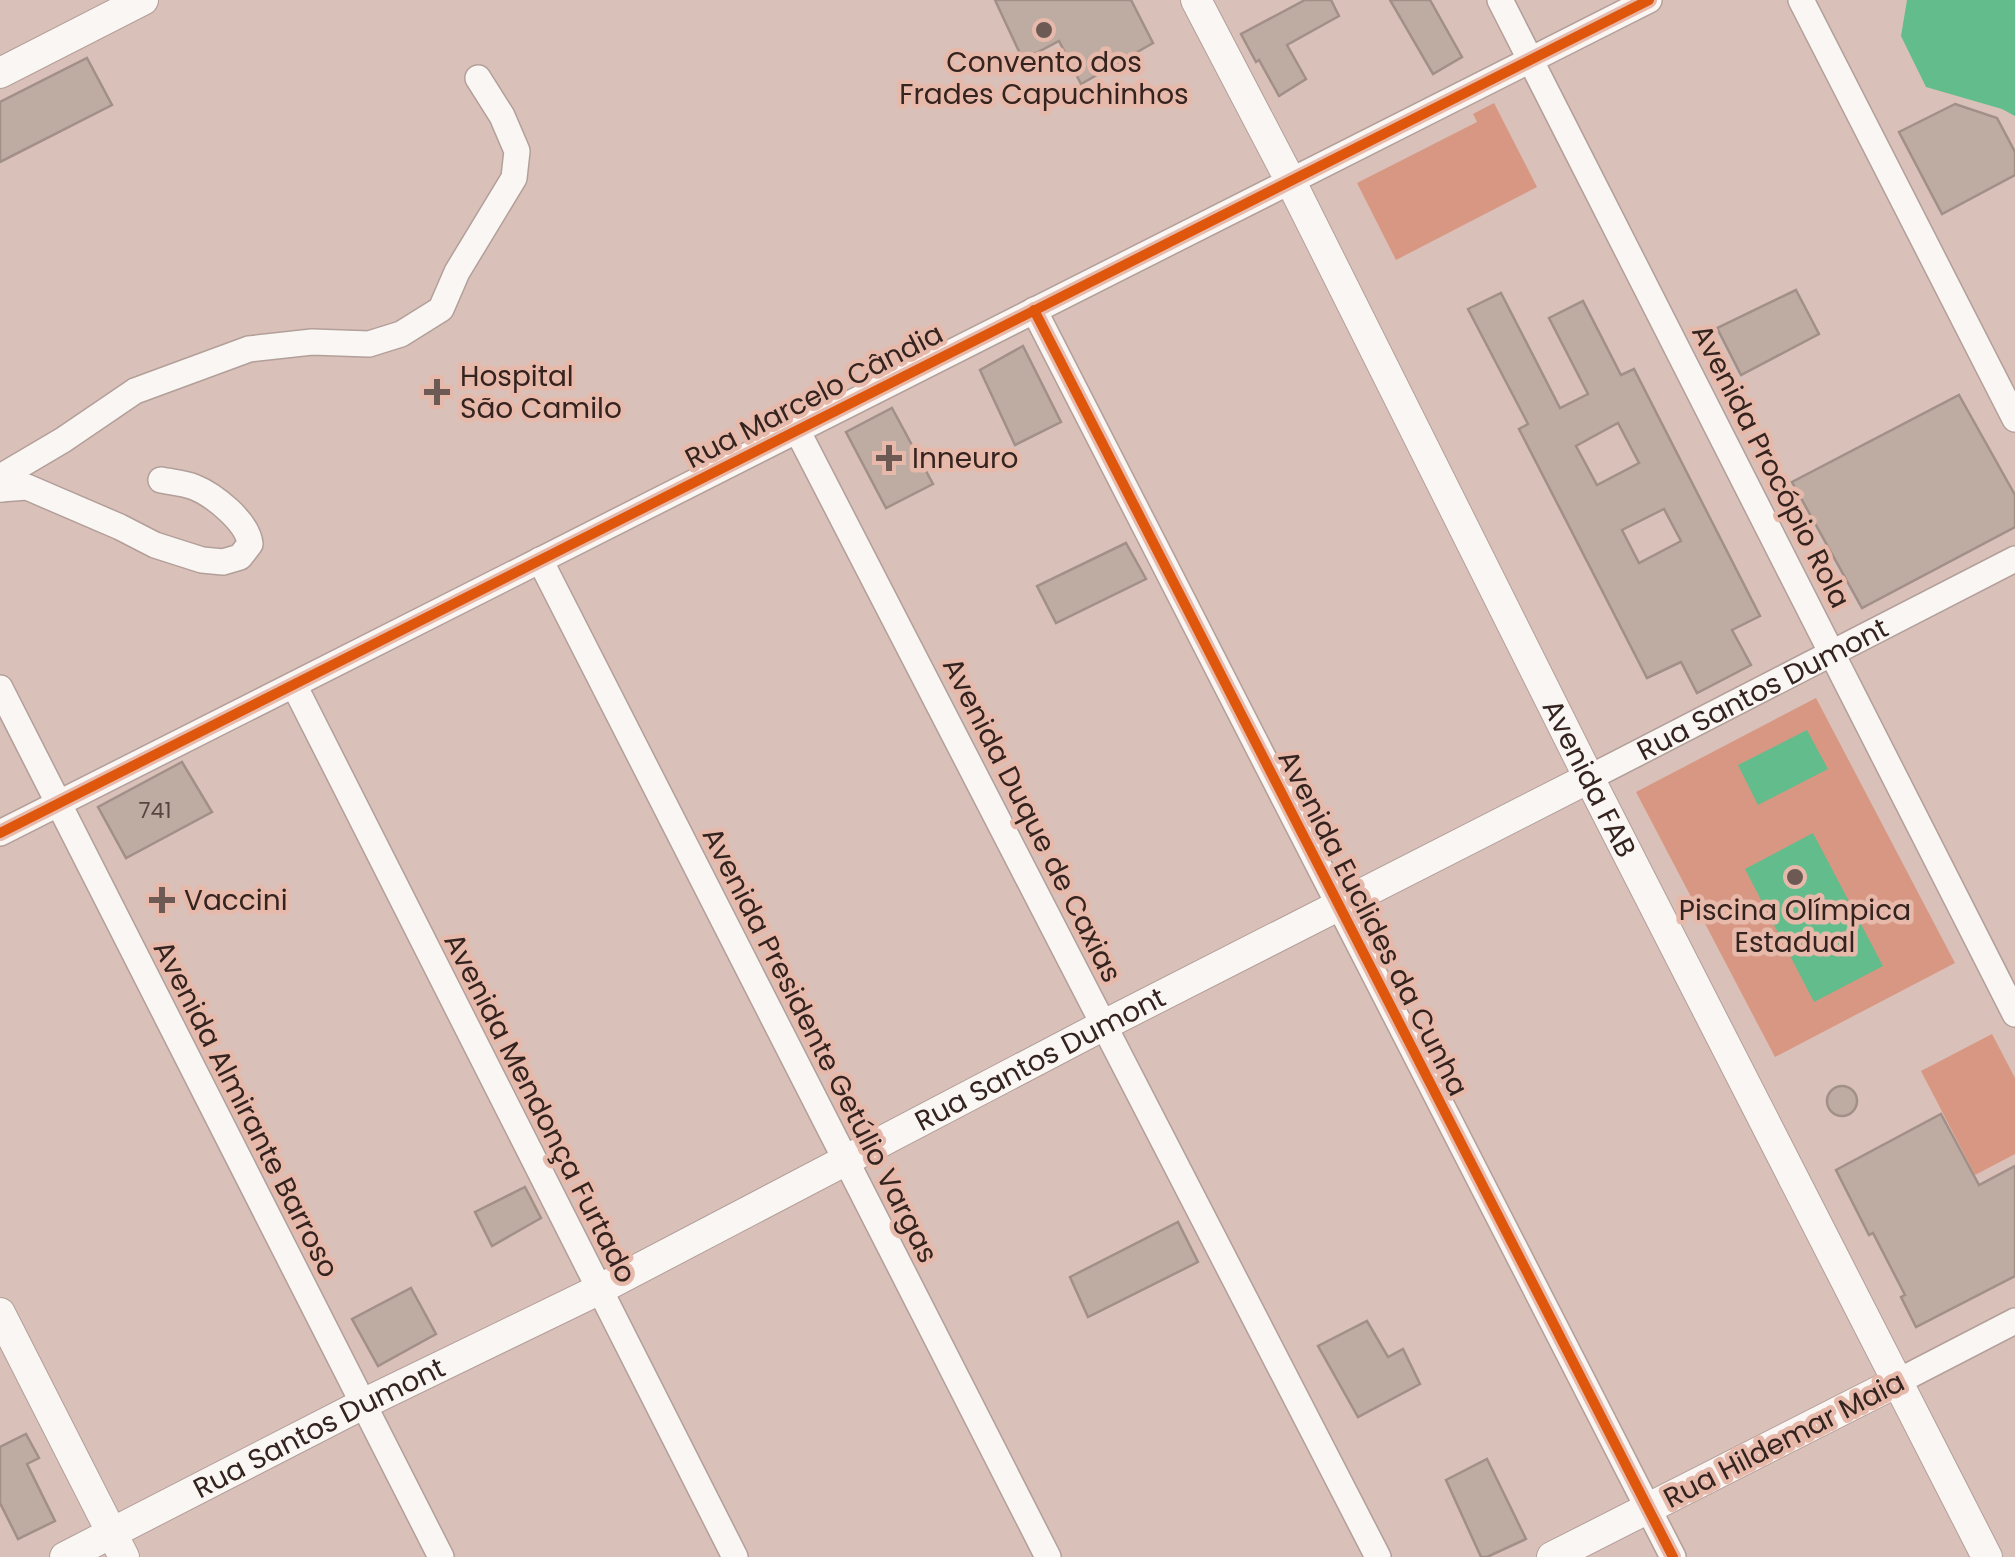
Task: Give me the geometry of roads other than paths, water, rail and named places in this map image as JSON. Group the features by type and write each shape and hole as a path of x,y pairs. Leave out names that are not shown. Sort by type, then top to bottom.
{"main road":[{"path":"0,74 143,0"},
{"name":"Avenida FAB","path":"1196,0 1987,1557"},
{"name":"Rua Santos Dumont","path":"65,1557 118,1545 363,1404 598,1290 1104,1025 1589,778"},
{"path":"0,1314 118,1545"},
{"name":"Rua Hildemar Maia","path":"1552,1557 1898,1382"}],"street":[{"name":"Avenida Procópio Rola","path":"1500,0 2015,1014"},
{"name":"Rua Marcelo Cândia","path":"0,833 1649,0"},
{"path":"1801,0 2015,419"},
{"path":"160,480 194,487 234,514 249,532 250,544 240,556 224,562 202,560 155,545 28,487 1,489 7,472 135,391 250,349 312,342 369,344 401,334 442,309 457,272 514,178 517,151 502,116 478,78"},
{"name":"Avenida Euclides da Cunha","path":"1034,310 1672,1557"},
{"name":"Avenida Duque de Caxias","path":"797,430 1378,1557"},
{"name":"Rua Santos Dumont","path":"1589,778 2015,558"},
{"name":"Avenida Presidente Getúlio Vargas","path":"540,560 1048,1557"},
{"name":"Avenida Mendonça Furtado","path":"294,685 735,1557"},
{"name":"Avenida Almirante Barroso","path":"0,688 440,1557"},
{"name":"Rua Hildemar Maia","path":"1898,1382 2015,1321"}],"place":[{"name":"Convento dos Frades Capuchinhos","path":"1044,30"},
{"name":"Hospital São Camilo","path":"437,392"},
{"name":"Inneuro","path":"889,458"},
{"name":"Piscina Olímpica Estadual","path":"1795,877"},
{"name":"Vaccini","path":"162,900"}]}
